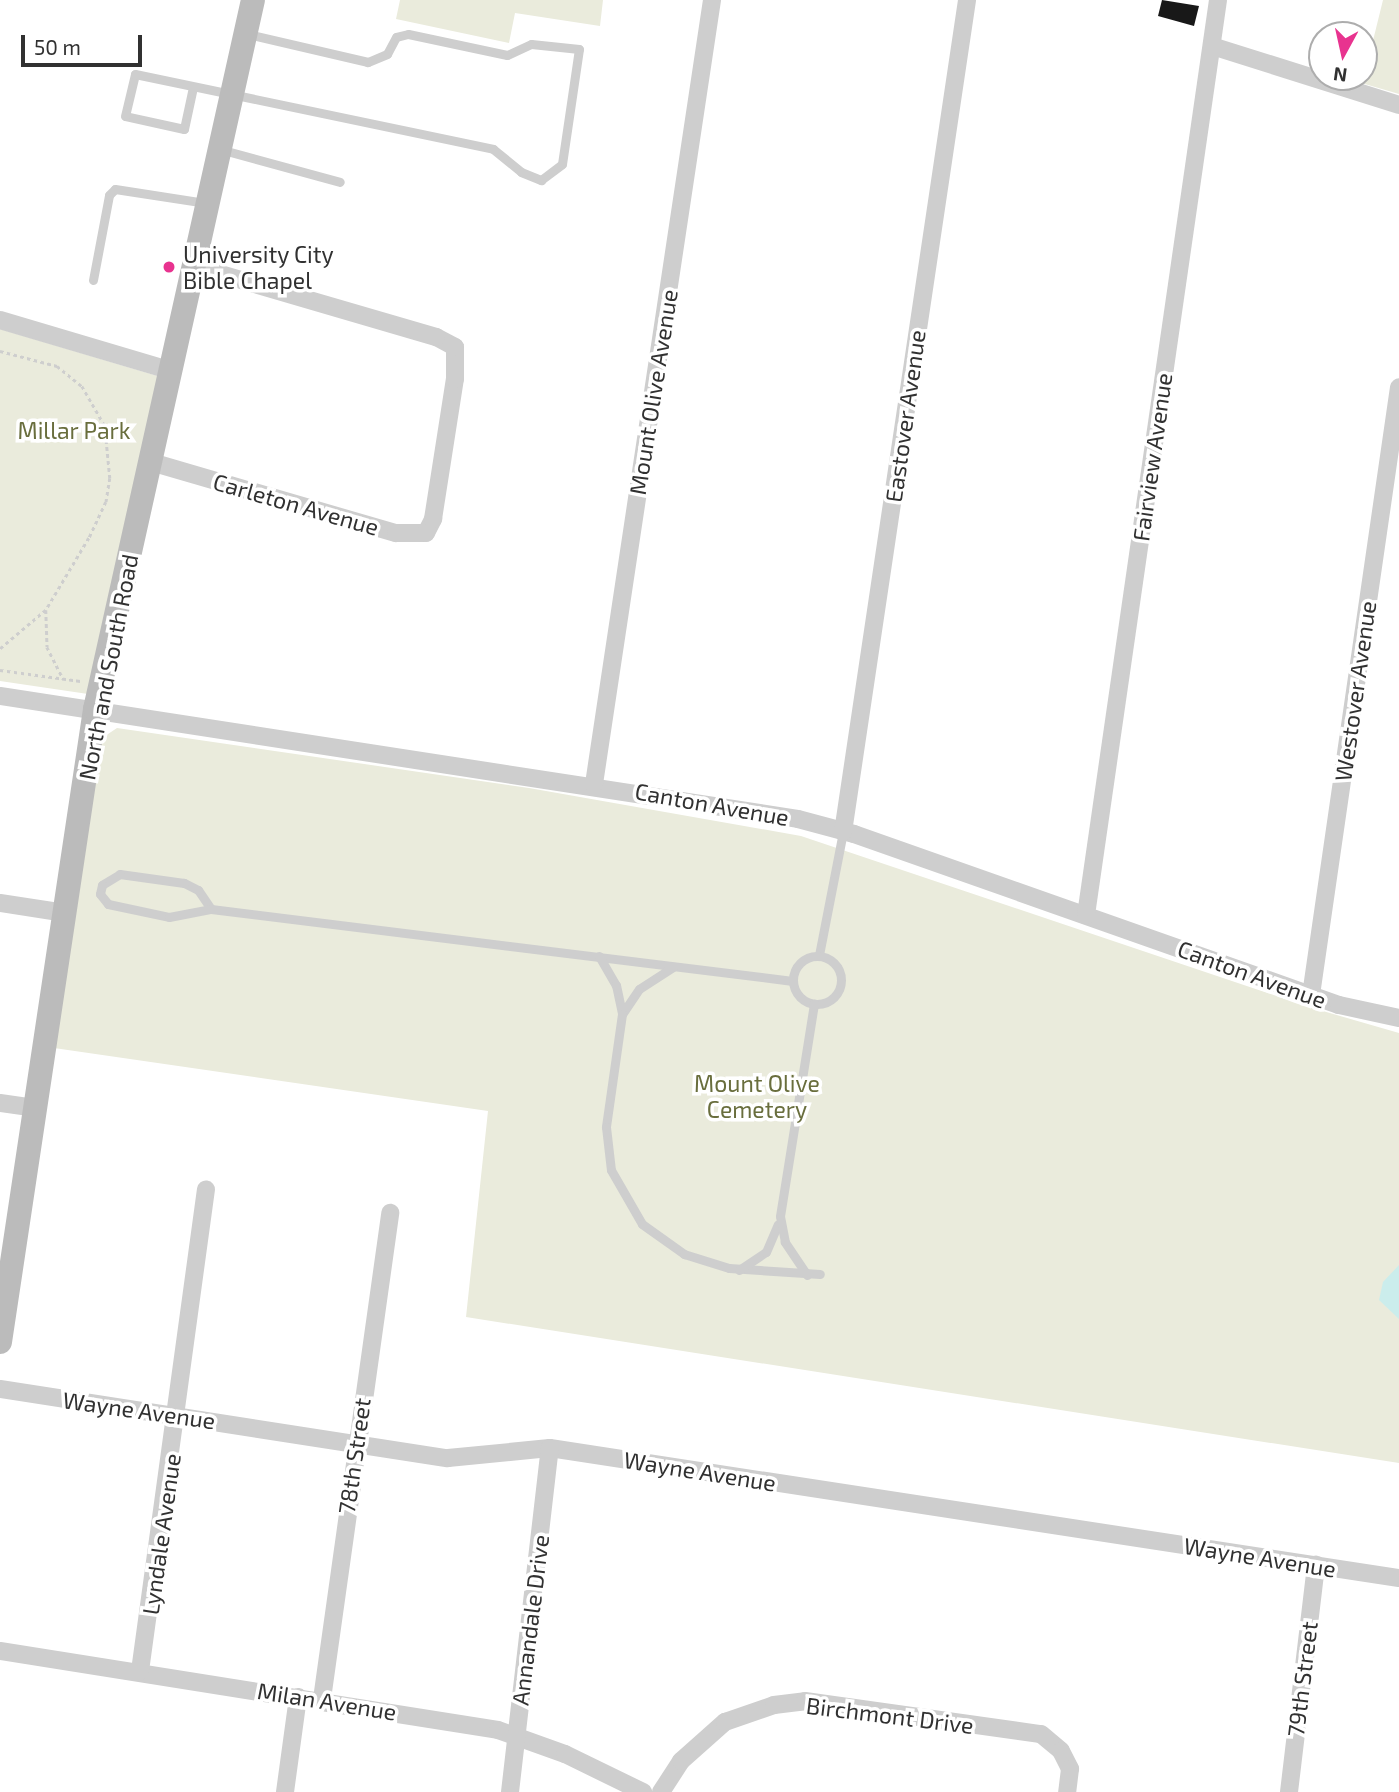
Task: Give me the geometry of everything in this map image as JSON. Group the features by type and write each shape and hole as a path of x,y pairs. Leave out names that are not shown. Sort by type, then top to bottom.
{"street":[{"name":"North and South Road","path":"0,1342 95,709 197,267 253,0"},
{"name":"Mount Olive Avenue","path":"594,784 712,0"},
{"name":"Eastover Avenue","path":"843,832 967,0"},
{"name":"Fairview Avenue","path":"1086,915 1218,0"},
{"path":"1212,46 1399,105"},
{"name":"Carleton Avenue","path":"151,462 404,534 426,533 433,519 455,379 455,347 436,337 197,267"},
{"path":"0,320 172,371"},
{"name":"Westover Avenue","path":"1311,995 1399,387"},
{"name":"Canton Avenue","path":"0,696 740,807 843,832 1311,995 1399,1018"},
{"path":"0,903 65,913"},
{"path":"0,1103 35,1108"},
{"name":"Lyndale Avenue","path":"140,1671 178,1415 206,1189"},
{"name":"78th Street","path":"322,1699 355,1444 390,1213"},
{"name":"Wayne Avenue","path":"0,1390 448,1458 550,1448 1399,1578"},
{"name":"Annandale Drive","path":"510,1792 550,1448"},
{"name":"79th Street","path":"1289,1792 1316,1565"},
{"name":"Milan Avenue","path":"0,1651 322,1699 498,1730 565,1754 643,1792"},
{"path":"285,1792 298,1697"},
{"name":"Birchmont Drive","path":"661,1792 681,1761 725,1722 774,1705 805,1701 1041,1734 1061,1751 1070,1769 1067,1792"}],"lane":[{"path":"193,88 184,129 125,116 135,74 493,149 521,172 541,180 562,164 579,48 531,44 507,55 408,34 396,37 387,54 368,62 246,33"},
{"path":"221,149 340,181"},
{"path":"93,280 110,195 115,189 210,204"},
{"path":"819,955 843,832"},
{"path":"211,909 198,890 184,883 120,874 102,886 100,894 108,904 122,910 169,917 211,909 793,981"},
{"path":"819,955 834,962 841,983 829,1001 814,1004 800,996 793,981 803,960 819,955"},
{"path":"599,956 616,985 622,1014 606,1127 611,1170 628,1206 662,1241 705,1262 739,1270 820,1275"},
{"path":"622,1014 639,989 674,966"},
{"path":"739,1270 766,1252 780,1216 814,1004"},
{"path":"780,1216 785,1242 807,1275"}],"path":[{"path":"0,351 40,360 70,375 95,404 110,452 106,502 46,610 0,649"},
{"path":"46,610 47,647 63,679"},
{"path":"0,670 83,682"}],"green space":[{"path":"400,0 603,0 600,26 515,13 509,43 396,19"},
{"path":"1383,0 1399,0 1399,94 1378,88 1378,21"},
{"name":"Millar Park","path":"0,329 161,377 88,694 0,681"},
{"name":"Mount Olive Cemetery","path":"117,728 529,788 801,836 1309,1007 1399,1033 1399,1463 466,1317 488,1111 54,1048 102,738"}],"water":[{"path":"1399,1265 1399,1319 1379,1300 1383,1282"}],"building":[{"path":"1162,0 1199,6 1194,26 1158,16"}],"place":[{"name":"University City Bible Chapel","path":"169,267"}]}
